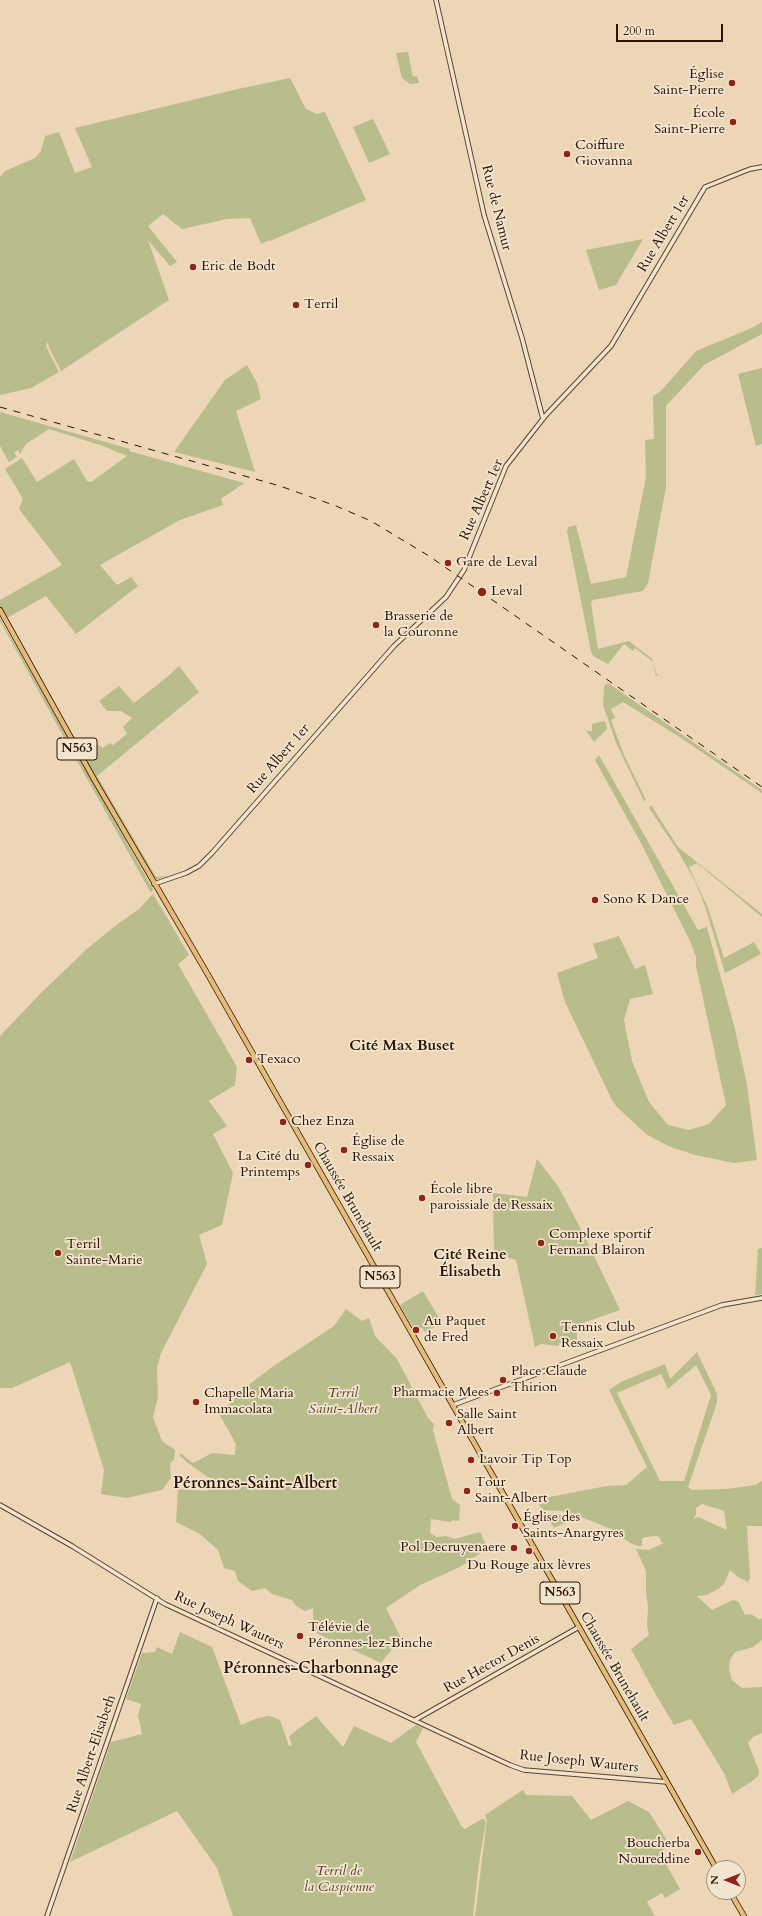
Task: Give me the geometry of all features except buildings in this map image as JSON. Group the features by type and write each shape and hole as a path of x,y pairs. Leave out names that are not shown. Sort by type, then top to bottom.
{"main road":[{"name":"N563","path":"0,610 155,886"},
{"name":"Chaussée Brunehault","path":"155,886 711,1860"},
{"path":"735,1900 744,1916"}],"street":[{"name":"Rue de Namur","path":"436,0 484,215 522,338 543,419"},
{"name":"Rue Albert 1er","path":"155,886 199,866 394,646 446,597 464,570 506,466 543,419 611,346 705,187 750,169 762,167"},
{"path":"452,1405 720,1306 762,1298"},
{"name":"Rue Joseph Wauters","path":"0,1505 72,1546 157,1598 520,1768 667,1782"},
{"name":"Rue Albert-Elisabeth","path":"47,1916 157,1598"},
{"name":"Rue Hector Denis","path":"415,1720 579,1627"}],"green space":[{"path":"408,52 413,77 417,76 419,83 410,84 402,78 396,53"},
{"path":"290,78 306,109 317,114 325,112 366,200 261,244 250,218 227,219 182,229 163,214 148,226 177,262 170,266 148,240 169,300 61,371 49,348 48,342 46,346 59,372 31,388 0,395 0,177 5,171 35,158 41,151 45,136 59,132 75,173 92,167 75,128"},
{"path":"373,119 390,154 369,163 353,127"},
{"path":"643,239 616,285 599,290 586,250"},
{"path":"762,322 762,334 704,365 666,406 666,487 648,583 643,591 593,600 591,603 598,649 629,641 652,659 653,662 635,648 633,651 624,644 608,664 593,656 567,531 568,527 576,525 591,584 626,577 646,477 645,440 654,439 653,396 660,392 696,351 754,327"},
{"path":"247,365 257,383 261,399 236,411 255,472 174,452 225,380"},
{"path":"762,368 762,444 756,446 738,374"},
{"path":"0,412 130,449 129,451 244,483 221,499 223,505 180,520 100,565 117,585 131,577 138,586 76,634 46,596 7,618 0,606 0,600 62,565 19,509 23,499 5,469 22,458 37,482 74,459 87,481 91,482 127,456 103,446 49,429 26,444 20,454 18,450 14,453 17,457 9,462 0,446"},
{"path":"0,618 153,889 151,893 0,621"},
{"path":"179,666 199,692 97,776 156,877 171,876 156,879 151,875 80,751 82,750 84,752 90,749 95,743 103,748 110,743 113,745 127,734 123,727 132,718 121,711 107,711 99,701 119,686 134,703"},
{"path":"608,683 762,790 762,793 678,736 623,702 611,709 615,718 611,720 624,755 646,800 644,801 616,743 603,705 604,686"},
{"path":"605,721 607,729 594,742 585,729 587,731 592,731 592,724"},
{"path":"599,755 698,930 707,927 735,1029 747,1085 757,1160 734,1163 695,1155 668,1146 646,1134 617,1107 612,1100 565,1002 557,973 598,958 593,944 619,936 635,969 645,965 653,994 630,999 624,1020 632,1061 649,1102 668,1125 689,1130 709,1124 726,1105 696,966 696,957 690,941 642,845 595,760"},
{"path":"651,805 678,847 762,914 762,917 697,863 689,867 708,908 724,958 754,942 761,954 725,973 705,906 695,881 676,848 649,808"},
{"path":"153,894 189,955 178,964 237,1067 235,1085 209,1101 227,1126 213,1134 233,1173 222,1225 199,1235 207,1264 161,1353 157,1368 158,1397 153,1417 162,1441 175,1450 174,1460 170,1463 171,1478 162,1490 126,1498 101,1494 104,1470 70,1362 12,1388 0,1388 0,1036 41,993 88,948 139,909"},
{"name":"Complexe sportif Fernand Blairon","path":"537,1159 558,1186 583,1233 620,1310 577,1325 577,1348 567,1347 565,1343 559,1343 559,1346 541,1344 535,1347 516,1260 494,1254 493,1193 527,1197"},
{"path":"762,1248 762,1294 755,1295 758,1249"},
{"path":"423,1291 442,1323 425,1332 422,1328 413,1327 400,1305"},
{"name":"Terril Saint-Albert","path":"346,1309 362,1321 369,1318 375,1336 397,1359 428,1418 434,1424 433,1430 452,1499 460,1505 459,1521 452,1520 451,1522 431,1519 430,1533 437,1537 446,1536 455,1539 480,1532 488,1548 460,1567 420,1585 386,1608 401,1638 381,1663 314,1632 313,1608 305,1611 296,1606 292,1600 272,1594 265,1588 252,1591 238,1581 235,1571 224,1568 218,1550 200,1534 176,1522 178,1489 208,1491 212,1480 188,1463 180,1456 180,1453 193,1463 212,1453 235,1455 236,1444 218,1412 230,1404 242,1390 272,1367 334,1326"},
{"path":"697,1352 717,1394 717,1403 688,1487 693,1490 727,1489 755,1485 762,1481 762,1526 747,1526 750,1578 748,1582 738,1577 730,1570 724,1584 718,1589 707,1595 697,1596 712,1610 733,1600 738,1601 745,1615 751,1614 760,1620 762,1618 762,1640 753,1647 735,1652 730,1660 729,1670 732,1680 742,1688 762,1687 762,1733 753,1737 748,1743 759,1771 758,1776 732,1794 724,1773 691,1719 674,1725 631,1649 649,1635 647,1625 648,1607 646,1593 646,1571 636,1549 649,1550 666,1542 662,1543 657,1536 646,1537 642,1538 642,1546 638,1546 630,1543 611,1529 576,1515 561,1511 543,1510 537,1502 544,1498 607,1486 626,1485 647,1467 609,1390 621,1382 665,1364 670,1379","holes":["696,1365 711,1395 684,1481 660,1481 617,1393 661,1374 668,1389","702,1504 724,1511 727,1530 698,1517 693,1519 696,1515 696,1508"]},
{"path":"545,1513 549,1513 577,1518 554,1528"},
{"name":"Terril de la Caspienne","path":"180,1632 212,1647 241,1725 267,1716 280,1720 289,1746 292,1745 289,1736 316,1716 343,1747 354,1726 391,1743 416,1725 423,1728 416,1742 462,1827 465,1829 482,1819 486,1822 479,1863 473,1916 233,1916 217,1868 177,1811 70,1862 111,1742 142,1734 138,1715 141,1704 126,1699 142,1653 155,1652 157,1647 172,1654"},
{"path":"523,1790 526,1795 572,1796 591,1820 628,1801 649,1812 670,1845 660,1853 680,1889 665,1898 662,1893 647,1902 655,1916 475,1916 487,1820 485,1815"}],"railway":[{"path":"0,407 280,486 336,506 371,521 429,556 762,787"}],"place":[{"name":"Église Saint-Pierre","path":"732,83"},
{"name":"École Saint-Pierre","path":"733,122"},
{"name":"Coiffure Giovanna","path":"567,154"},
{"name":"Eric de Bodt","path":"193,267"},
{"name":"Terril","path":"296,305"},
{"name":"Gare de Leval","path":"448,563"},
{"name":"Leval","path":"482,592"},
{"name":"Brasserie de la Couronne","path":"376,625"},
{"name":"Sono K Dance","path":"595,900"},
{"name":"Texaco","path":"249,1060"},
{"name":"Chez Enza","path":"283,1122"},
{"name":"Église de Ressaix","path":"344,1150"},
{"name":"La Cité du Printemps","path":"308,1165"},
{"name":"École libre paroissiale de Ressaix","path":"422,1198"},
{"name":"Complexe sportif Fernand Blairon","path":"541,1243"},
{"name":"Terril Sainte-Marie","path":"58,1253"},
{"name":"Au Paquet de Fred","path":"416,1330"},
{"name":"Tennis Club Ressaix","path":"553,1336"},
{"name":"Place Claude Thirion","path":"503,1380"},
{"name":"Pharmacie Mees","path":"497,1393"},
{"name":"Chapelle Maria Immacolata","path":"196,1402"},
{"name":"Salle Saint Albert","path":"449,1423"},
{"name":"Lavoir Tip Top","path":"471,1460"},
{"name":"Tour Saint-Albert","path":"467,1491"},
{"name":"Église des Saints-Anargyres","path":"515,1526"},
{"name":"Pol Decruyenaere","path":"514,1548"},
{"name":"Du Rouge aux lèvres","path":"529,1551"},
{"name":"Télévie de Péronnes-lez-Binche","path":"300,1636"},
{"name":"Boucherba Noureddine","path":"698,1852"}],"district":[{"name":"Cité Max Buset","path":"402,1047"},
{"name":"Cité Reine Élisabeth","path":"470,1264"},
{"name":"Péronnes-Saint-Albert","path":"255,1484"},
{"name":"Péronnes-Charbonnage","path":"311,1669"}]}
